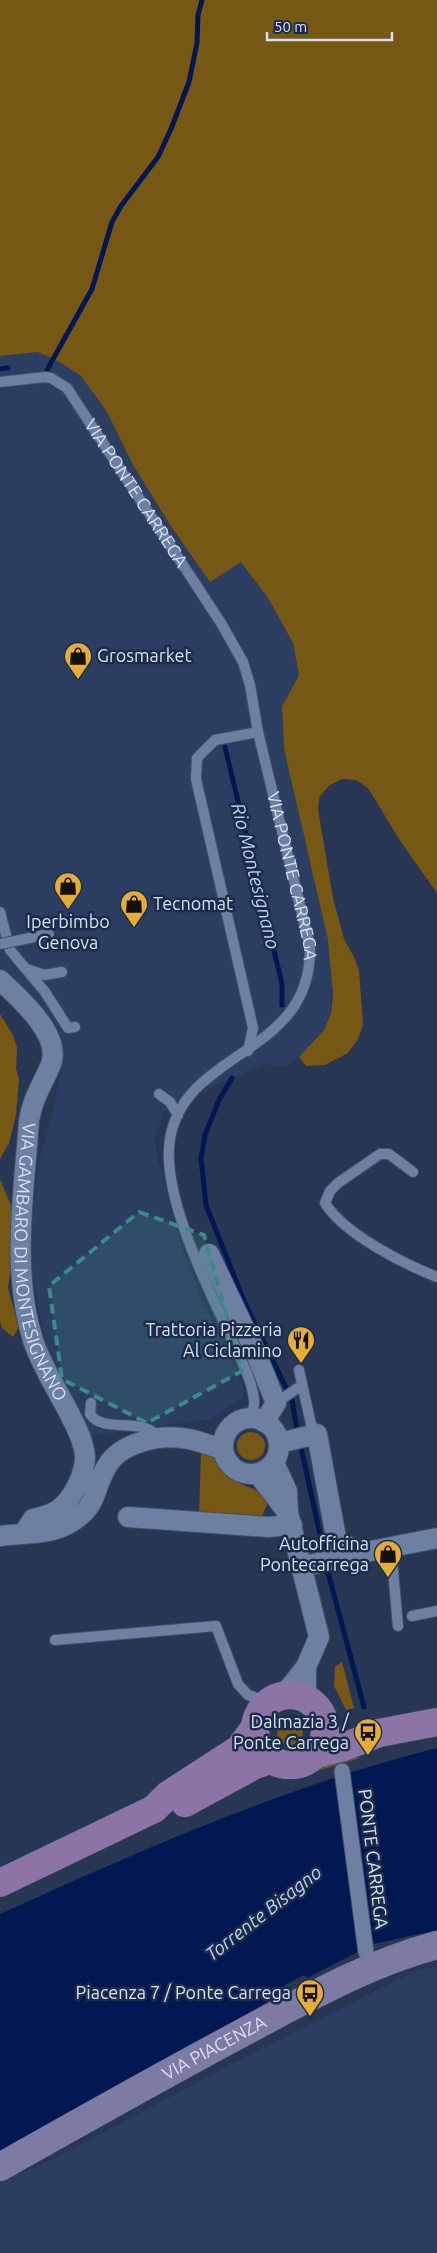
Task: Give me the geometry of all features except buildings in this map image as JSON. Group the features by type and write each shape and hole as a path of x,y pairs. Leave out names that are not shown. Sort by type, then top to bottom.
{"main road":[{"path":"279,1708 367,1736"},
{"path":"279,1708 325,1737 316,1754 307,1762 295,1765 282,1765 270,1760 258,1746 279,1708"},
{"path":"0,1883 154,1808 168,1795 239,1749 279,1708"},
{"path":"316,1754 344,1747 367,1736 437,1722"},
{"path":"154,1808 172,1808 196,1799 255,1765 270,1760"},
{"name":"VIA PIACENZA","path":"0,2167 179,2066 316,1994 407,1953 437,1945"}],"street":[{"name":"VIA GAMBARO DI MONTESIGNANO","path":"0,980 46,1031 53,1053 52,1062 34,1098 30,1113 22,1211 21,1267 25,1311 32,1340 41,1364 80,1435 85,1459 83,1471 74,1491 64,1505 50,1515 33,1520 24,1533"},
{"path":"209,1254 278,1401 258,1420 237,1422 225,1441 225,1458 239,1472 248,1475 266,1469 277,1458 285,1442 317,1434 337,1543 366,1552"},
{"path":"258,1420 285,1442"},
{"path":"0,1536 57,1529 78,1517 88,1509 96,1497 107,1466 116,1455 131,1445 158,1438 225,1441"},
{"path":"266,1469 287,1492 290,1519 308,1566 319,1637 306,1667 279,1708"},
{"path":"128,1517 268,1527 290,1519"},
{"path":"308,1566 437,1538"},
{"name":"PONTE CARREGA","path":"342,1770 366,1952"}],"lane":[{"name":"VIA PONTE CARREGA","path":"0,382 44,377 51,378 66,388 197,587 243,662 310,947 310,963 305,985 291,1012 277,1028 248,1051 208,1078 186,1102 173,1128 169,1152 173,1188 192,1251 243,1363 255,1400 258,1420"},
{"path":"248,1051 254,1028 196,779 197,758 215,740 258,732"},
{"path":"0,912 10,950 45,992 68,1028 75,1027"},
{"path":"0,944 49,934"},
{"path":"25,968 44,975 62,972"},
{"path":"160,1094 170,1102 178,1115"},
{"path":"413,1172 389,1154 380,1154 330,1190 325,1203 345,1224 384,1252 437,1277"},
{"path":"299,1370 311,1424 317,1434"},
{"path":"278,1401 302,1385"},
{"path":"91,1403 90,1414 96,1420 149,1429 158,1438"},
{"path":"391,1548 398,1626"},
{"path":"412,1616 437,1611"},
{"path":"55,1640 216,1626 238,1684 248,1695 279,1708"}],"highlighted area":[{"path":"139,1212 204,1235 242,1371 147,1423 62,1379 49,1286"}],"shaded area":[{"path":"0,0 437,0 437,893 401,842 368,788 356,780 342,779 330,785 320,796 318,807 333,898 344,939 359,970 363,1024 358,1039 348,1053 325,1065 306,1066 299,1057 324,1030 331,1014 333,994 328,940 284,749 282,707 299,675 293,643 268,598 241,562 210,582 170,525 133,465 106,410 80,375 38,352 0,356"},
{"path":"38,352 80,375 106,410 133,465 170,525 210,582 241,562 268,598 293,643 299,675 282,707 284,749 328,940 332,968 331,1014 324,1030 310,1047 285,1067 266,1064 225,1081 163,1112 155,1138 157,1156 182,1248 201,1298 244,1387 243,1398 210,1419 89,1436 52,1370 29,1257 38,1165 54,1107 64,1053 50,1026 31,1000 0,968 0,356"},
{"path":"0,1014 13,1035 17,1048 16,1069 19,1079 16,1115 9,1143 0,1159"},
{"path":"0,1179 15,1215 8,1288 19,1327 13,1337 2,1328 0,1321"},
{"path":"251,1432 261,1436 265,1446 261,1456 251,1460 241,1456 237,1446 241,1436"},
{"path":"201,1451 214,1454 220,1466 229,1475 264,1497 268,1502 262,1517 199,1513"},
{"path":"342,1662 354,1708 346,1710 334,1686 335,1667"},
{"path":"290,1719 299,1723 303,1732 299,1741 290,1745 281,1741 277,1732 281,1723"},
{"path":"361,1758 313,1772 330,1760"},
{"path":"437,1966 437,2253 0,2253 0,2181 40,2166 257,2051 413,1972"}],"water":[{"name":"Torrente Bisagno","path":"437,1748 437,1930 373,1944 307,1978 304,1975 276,1990 279,1995 0,2156 0,1914 107,1866 215,1821 324,1781"}],"waterway":[{"path":"47,370 92,289 112,222 121,206 158,157 171,129 189,82 197,43 198,15 202,0"},
{"path":"0,369 8,368"},
{"name":"Rio Montesignano","path":"225,747 282,984 282,1005"},
{"name":"Rio Montesignano","path":"232,1078 219,1100 205,1135 201,1158 206,1205 244,1301 292,1400 298,1435"},
{"name":"Rio Montesignano","path":"300,1443 325,1557"},
{"name":"Rio Montesignano","path":"326,1565 364,1707"}],"place":[{"name":"Grosmarket","path":"78,680"},
{"name":"Iperbimbo Genova","path":"68,910"},
{"name":"Tecnomat","path":"134,928"},
{"name":"Trattoria Pizzeria Al Ciclamino","path":"301,1364"},
{"name":"Autofficina Pontecarrega","path":"388,1578"},
{"name":"Dalmazia 3 / Ponte Carrega","path":"368,1756"},
{"name":"Piacenza 7 / Ponte Carrega","path":"310,2017"}]}
